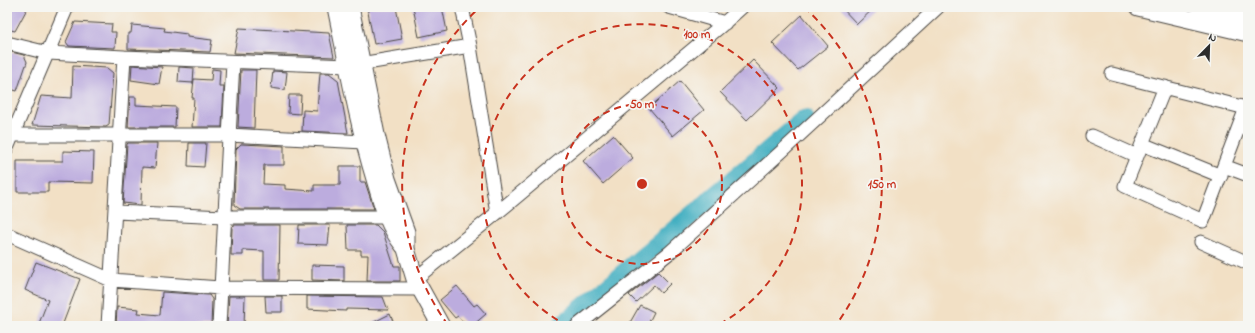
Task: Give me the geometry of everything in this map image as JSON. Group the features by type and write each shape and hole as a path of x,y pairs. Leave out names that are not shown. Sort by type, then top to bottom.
{"main road":[{"path":"336,7 355,65 387,179 406,232 406,249"},
{"path":"350,7 364,142 387,217 396,235 406,249 418,284 440,326"},
{"path":"1138,7 1248,33"},
{"path":"1199,7 1248,19"}],"street":[{"path":"7,148 10,134 48,53 67,7"},
{"path":"462,7 470,46 497,213"},
{"path":"669,7 725,23"},
{"path":"7,234 111,280 220,288 418,284 497,213 725,23 742,7"},
{"path":"577,326 675,248 938,7"},
{"path":"7,43 48,53 233,62 355,65 470,46"},
{"path":"108,326 116,212 124,57"},
{"path":"219,326 233,62"},
{"path":"1112,74 1165,87 1246,108 1203,221 1125,186 1165,87"},
{"path":"10,134 229,135 364,142"},
{"path":"1092,136 1223,171 1248,174"},
{"path":"116,212 224,217 387,217"},
{"path":"1200,242 1248,263"}],"building":[{"path":"7,7 28,7 15,31 7,29"},
{"path":"367,7 396,7 402,39 374,44"},
{"path":"413,7 442,7 447,31 419,37"},
{"path":"841,7 875,7 857,24"},
{"path":"802,15 828,46 798,70 772,43"},
{"path":"75,22 112,24 111,32 116,32 115,48 69,46 66,42"},
{"path":"132,25 165,28 164,31 187,34 187,37 212,40 210,52 128,49 128,33 131,33"},
{"path":"239,28 329,33 334,57 234,53"},
{"path":"7,51 24,55 27,62 17,91 7,88"},
{"path":"753,60 780,88 747,120 720,92"},
{"path":"132,65 162,67 159,84 131,80"},
{"path":"73,66 107,68 113,73 109,125 106,127 32,125 41,96 72,98"},
{"path":"179,67 194,68 193,83 178,82"},
{"path":"212,69 220,70 219,86 224,86 222,127 192,127 194,98 192,98 194,79 211,80"},
{"path":"241,70 256,70 254,128 238,127"},
{"path":"273,71 287,72 285,90 271,88"},
{"path":"320,73 329,73 338,80 348,133 302,131 303,110 317,111"},
{"path":"680,81 704,110 673,136 649,108"},
{"path":"289,95 301,95 300,114 288,113"},
{"path":"130,97 136,97 136,105 176,107 175,127 128,127"},
{"path":"613,135 633,158 603,184 583,161"},
{"path":"128,143 157,143 155,168 142,167 141,205 123,203"},
{"path":"189,143 206,143 204,167 188,166"},
{"path":"241,144 284,146 284,165 264,165 263,184 285,185 285,189 314,191 314,185 340,185 340,166 360,166 360,182 365,182 374,209 240,209 234,205 236,149"},
{"path":"63,151 94,152 93,183 48,182 48,192 17,192 17,161 63,161"},
{"path":"234,225 280,225 279,280 264,280 264,251 243,250 243,255 231,255 232,227"},
{"path":"299,225 330,225 328,245 298,244"},
{"path":"347,225 376,225 383,232 394,266 400,266 400,281 367,281 368,255 361,255 361,250 348,250"},
{"path":"36,262 80,279 62,326 38,326 48,300 25,290"},
{"path":"312,265 344,266 344,281 312,280"},
{"path":"658,272 670,284 661,293 654,285 636,302 629,295"},
{"path":"457,286 474,306 477,304 486,314 472,326 467,326 458,316 455,318 440,300"},
{"path":"162,292 209,295 212,299 211,326 116,326 117,307 139,309 138,313 160,315"},
{"path":"229,296 245,296 244,326 227,326"},
{"path":"265,296 282,296 282,312 266,312"},
{"path":"307,296 383,297 388,310 346,309 346,311 307,309"},
{"path":"640,305 654,312 647,326 628,326"},
{"path":"390,314 395,326 366,326"}],"waterway":[{"path":"561,326 805,119"}]}
